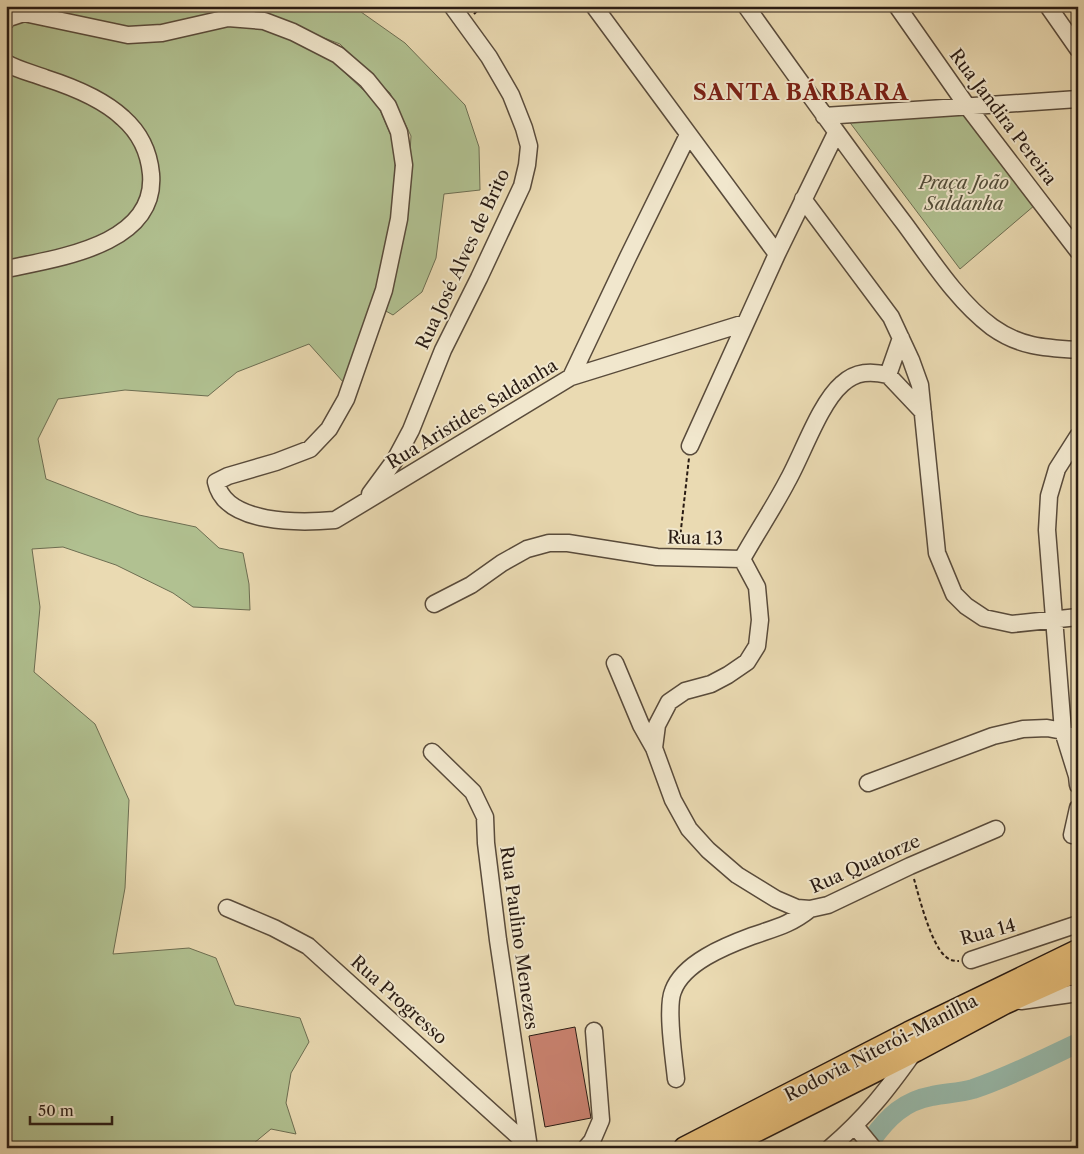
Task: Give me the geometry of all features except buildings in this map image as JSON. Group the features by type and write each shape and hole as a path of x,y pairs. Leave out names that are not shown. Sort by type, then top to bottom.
{"highway":[{"name":"Rodovia Niterói-Manilha","path":"685,1148 908,1034 1078,951"},
{"name":"Rodovia Niterói-Manilha","path":"721,1148 916,1050 1004,1003 1078,970"}],"street":[{"name":"Rua José Alves de Brito","path":"364,502 395,460 411,430 443,350 522,186 527,166 529,146 511,95 489,57 452,6"},
{"path":"594,6 777,254"},
{"path":"746,6 836,133 947,281 976,314 993,327 1016,340 1039,348 1078,350"},
{"name":"Rua Jandira Pereira","path":"897,6 967,106 1078,251"},
{"path":"1048,6 1078,49"},
{"name":"Rua Aristides Saldanha","path":"6,21 9,18 24,13 128,35 162,33 228,18 264,21 293,32 338,55 367,80 388,106 399,132 404,165 399,219 384,290 346,399 329,429 310,449 276,462 228,476 216,482 223,498 234,507 252,515 308,522 334,520 571,377 745,323"},
{"path":"6,63 15,68 47,78 97,100 123,118 141,138 150,161 152,188 145,209 131,225 115,237 72,255 6,269"},
{"path":"824,116 1078,99"},
{"path":"690,446 777,254 836,133"},
{"path":"571,377 688,135"},
{"path":"803,199 891,317 902,338 920,385 937,553 954,594 966,606 984,618 1012,624 1078,617"},
{"path":"902,338 888,375 923,412"},
{"name":"Rua 13","path":"434,604 471,586 502,563 526,549 549,543 568,543 657,557 742,559 789,480 832,394 843,382 856,375 871,371 888,375"},
{"path":"1078,436 1057,469 1049,496 1047,530 1063,731 1078,785"},
{"path":"654,748 658,725 668,702 685,690 711,684 728,675 747,662 757,646 760,620 757,587 742,559"},
{"name":"Rua Quatorze","path":"615,663 641,725 654,748 673,800 689,829 708,850 737,874 776,899 797,908 810,909 828,905 910,866 996,829"},
{"path":"868,783 993,736 1023,729 1047,728 1063,731 1078,745"},
{"name":"Rua Paulino Menezes","path":"432,752 473,792 485,817 486,844 498,940 529,1147"},
{"path":"1072,834 1078,808"},
{"name":"Rua Progresso","path":"227,908 274,928 308,946 529,1147"},
{"path":"676,1078 670,1017 672,992 680,976 722,947 778,928 798,919 810,909"},
{"name":"Rua 14","path":"972,960 1078,924"},
{"path":"1004,1003 1078,993"},
{"path":"586,1148 592,1141 601,1120 594,1032"},
{"path":"830,1148 855,1126 884,1094 916,1050"},
{"path":"855,1126 873,1148"}],"path":[{"path":"471,18 480,8 478,6"},
{"path":"681,544 672,544 672,538 680,538 690,446"},
{"name":"Rua 14","path":"910,866 921,903 938,947 944,956 952,961 972,960"}],"green space":[{"path":"6,6 354,7 405,43 465,105 479,147 480,190 444,194 436,258 422,292 393,315 384,310 406,217 411,136 390,93 340,44 250,10 218,10 209,27 255,24 328,57 377,103 396,147 392,225 372,309 344,383 309,344 237,372 208,396 125,390 58,399 38,439 46,479 139,515 196,527 219,548 243,553 249,584 250,610 193,607 173,593 116,565 63,547 32,549 40,607 34,672 95,724 129,800 125,888 113,954 189,948 216,958 235,1005 300,1018 309,1042 291,1073 286,1103 296,1134 271,1129 248,1148 6,1148"},
{"name":"Praça João Saldanha","path":"964,113 1035,205 960,269 848,120"}],"waterway":[{"path":"872,1139 891,1117 913,1102 922,1098 968,1090 986,1084 1026,1068 1078,1043"}],"district":[{"name":"SANTA BÁRBARA","path":"801,92"}]}
